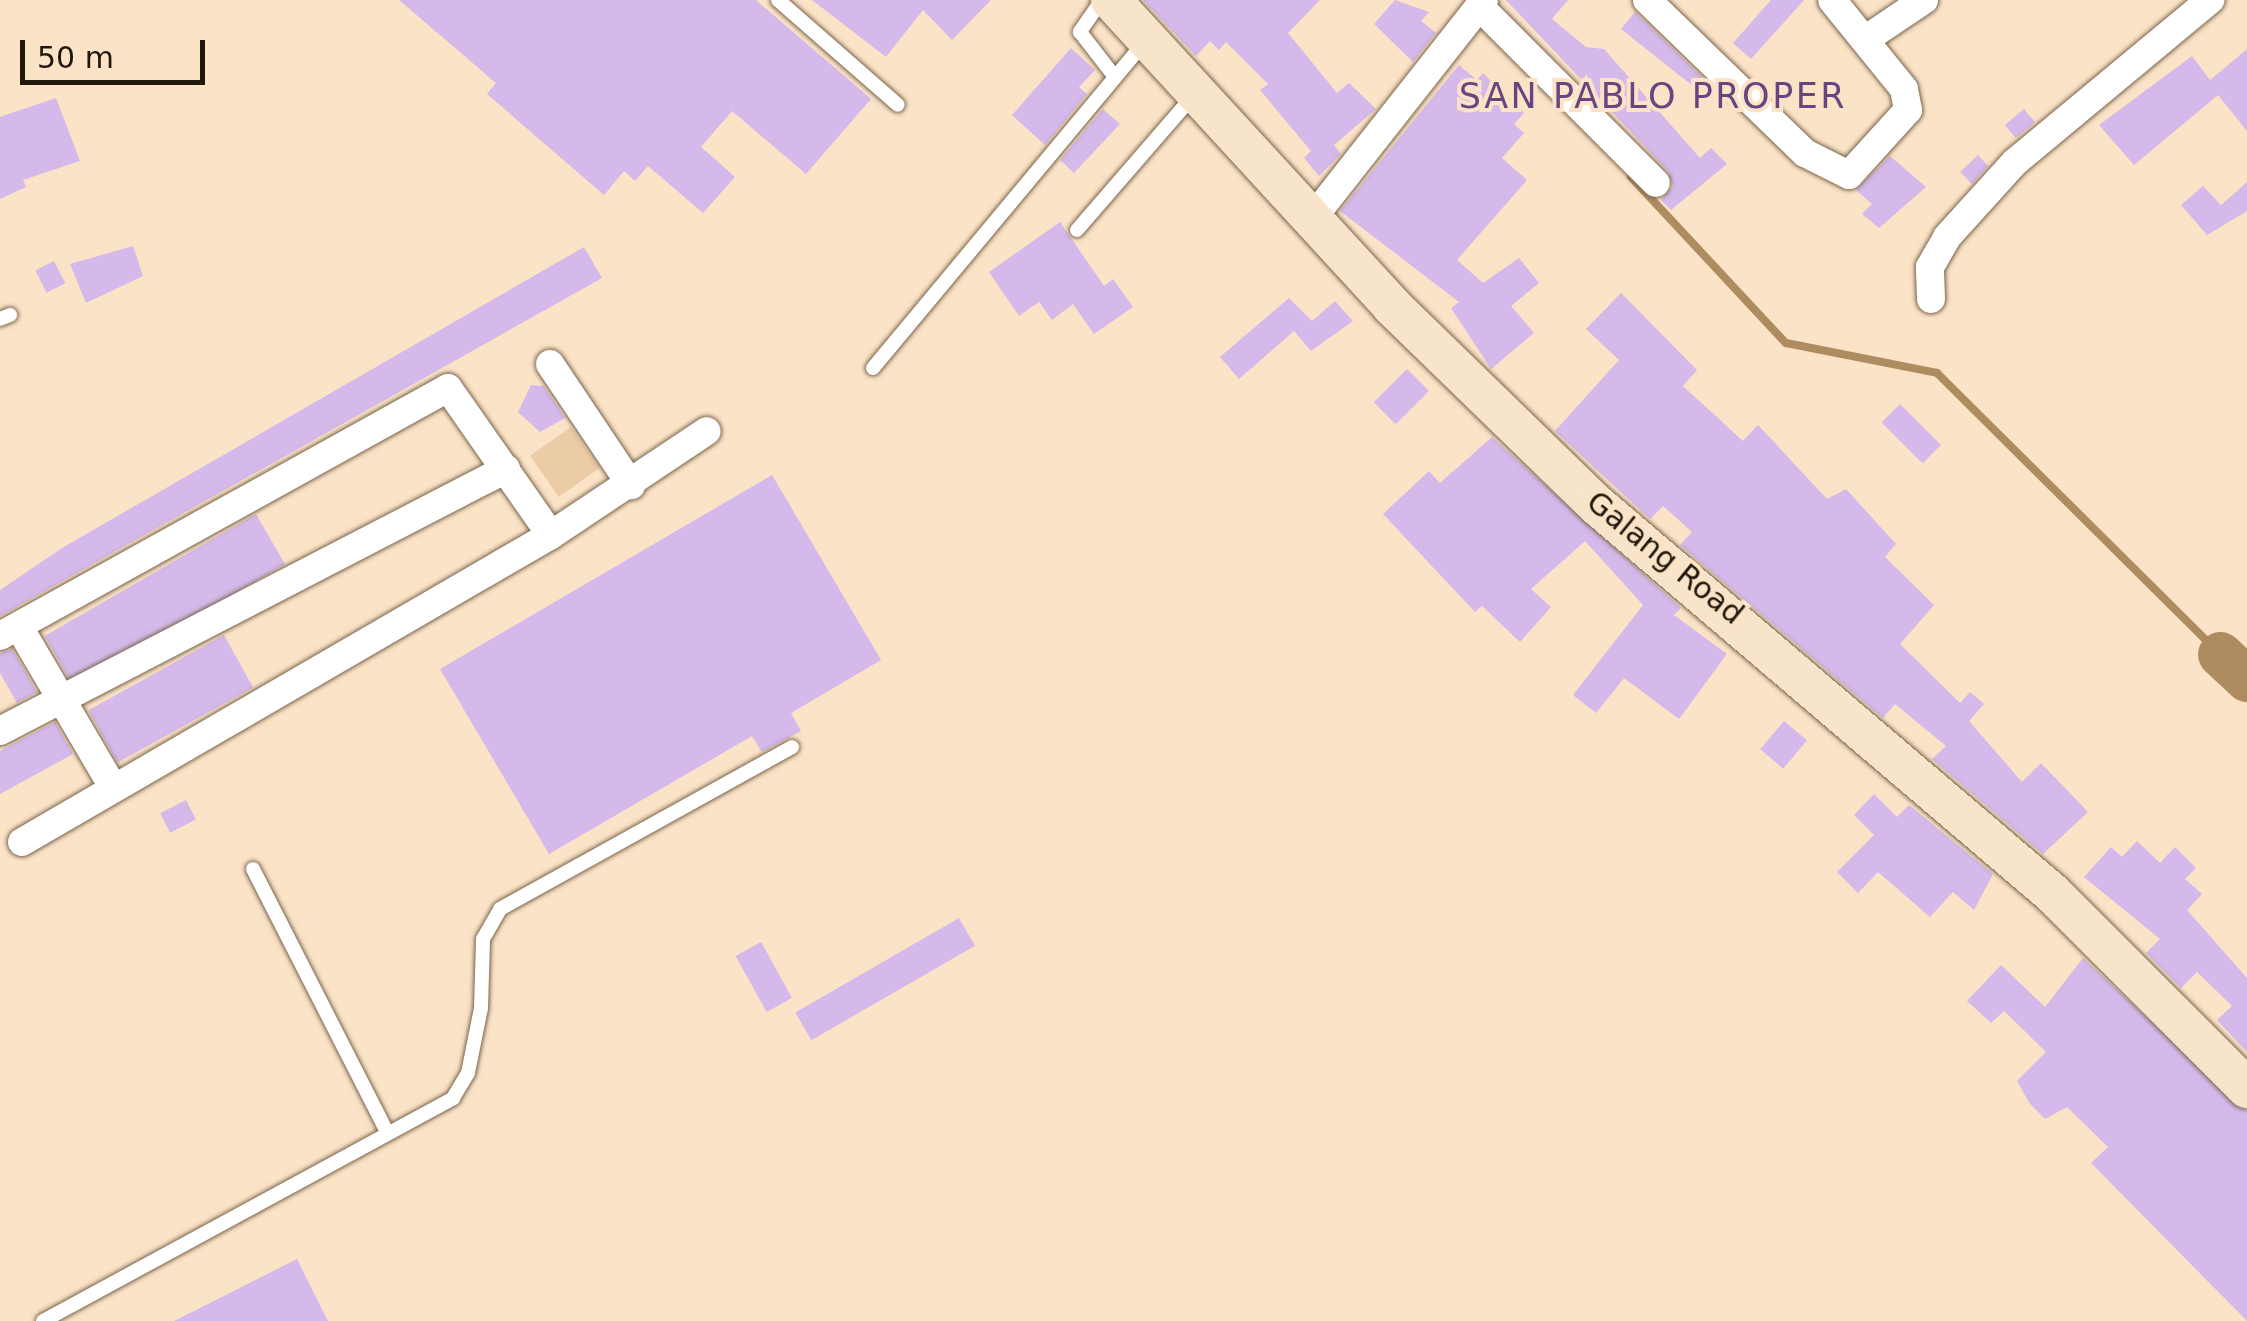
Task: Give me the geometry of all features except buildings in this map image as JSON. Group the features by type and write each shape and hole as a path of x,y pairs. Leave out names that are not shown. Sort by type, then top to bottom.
{"street":[{"name":"Galang Road","path":"1111,0 1196,94 1315,214 1392,306 1598,506 2052,893 2247,1088"},
{"path":"1646,0 1840,174 1864,167 1908,110 1904,89 1832,0"},
{"path":"1866,38 1924,0"},
{"path":"1931,299 1930,267 1946,237 2015,162 2210,0"},
{"path":"1315,214 1481,3 1656,183"},
{"path":"550,364 630,485"},
{"path":"113,788 59,697 10,631 448,388 551,535"},
{"path":"22,842 551,535 708,431"},
{"path":"0,732 59,697 506,470"}],"lane":[{"path":"778,0 898,105"},
{"path":"1102,0 1080,32 1112,72"},
{"path":"873,368 1112,72 1147,40"},
{"path":"1077,230 1196,94"},
{"path":"44,1321 386,1130 452,1098 468,1073 482,940 500,909 792,747"},
{"path":"253,869 386,1130"}],"shaded area":[{"path":"571,427 600,468 559,497 530,456"}],"waterway":[{"path":"1631,177 1786,343 1937,373 2220,654"},
{"path":"2220,654 2247,679"}],"district":[{"name":"SAN PABLO PROPER","path":"1653,96"}]}
